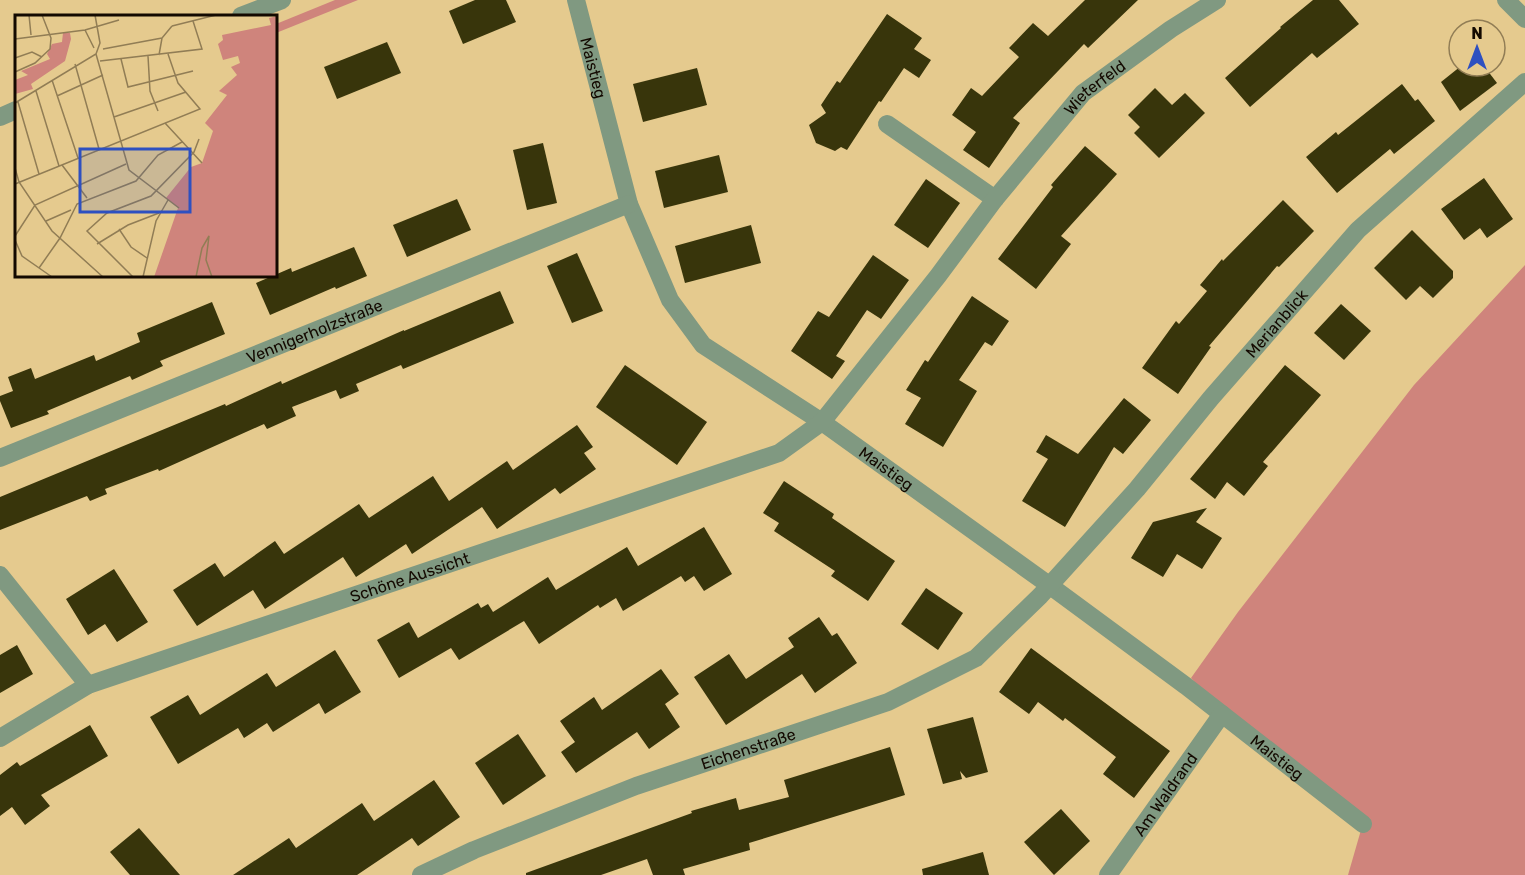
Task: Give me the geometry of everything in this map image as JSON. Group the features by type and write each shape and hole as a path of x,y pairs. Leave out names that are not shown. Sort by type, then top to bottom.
{"street":[{"path":"244,15 260,4 282,0"},
{"name":"Maistieg","path":"576,0 629,204 670,300 703,345 822,422 1049,585 1222,714 1363,824"},
{"name":"Wieterfeld","path":"822,422 938,276 995,199 1083,93 1171,28 1217,0"},
{"path":"1506,0 1525,19"},
{"name":"Merianblick","path":"1049,585 1137,489 1208,402 1358,230 1525,82"},
{"path":"0,117 15,110"},
{"path":"887,124 995,199"},
{"name":"Vennigerholzstraße","path":"0,458 629,204"},
{"name":"Schöne Aussicht","path":"0,738 88,685 779,453 822,422"},
{"path":"0,574 88,685"},
{"name":"Eichenstraße","path":"422,875 474,850 636,786 888,702 976,658 1049,585"},
{"name":"Am Waldrand","path":"1108,875 1222,714"}],"shaded area":[{"path":"335,0 358,0 278,32 278,23"},
{"path":"1525,265 1525,875 1348,875 1363,823 1222,714 1191,678 1238,612 1414,385"}],"building":[{"path":"475,0 506,0 516,22 463,44 449,11"},
{"path":"1085,0 1138,0 1088,48 1084,44 1013,118 1020,123 989,168 963,150 976,132 952,115 971,88 982,96 1019,57 1009,48 1033,23 1048,36"},
{"path":"1313,0 1339,0 1359,24 1317,58 1312,53 1250,107 1225,78"},
{"path":"887,14 922,38 914,49 931,60 919,78 904,68 847,150 841,147 835,151 816,143 809,125 826,113 821,105 837,81 840,83"},
{"path":"387,42 401,73 337,99 324,67"},
{"path":"697,68 707,105 643,122 633,84"},
{"path":"1447,77 1493,78 1497,83 1460,111 1441,82"},
{"path":"1402,84 1415,101 1418,99 1435,121 1394,154 1390,149 1337,193 1306,157 1336,132 1338,135"},
{"path":"1155,88 1172,105 1185,93 1205,113 1159,158 1134,133 1140,127 1128,115"},
{"path":"543,143 557,203 527,210 513,150"},
{"path":"1085,146 1117,174 1061,236 1071,244 1036,289 998,259 1053,187 1051,185"},
{"path":"719,155 728,192 664,208 655,171"},
{"path":"1484,178 1513,219 1487,238 1480,228 1464,240 1441,209"},
{"path":"926,179 960,203 928,248 894,225"},
{"path":"457,199 471,230 407,257 393,225"},
{"path":"1283,200 1314,231 1279,267 1277,266 1209,346 1211,347 1178,394 1142,368 1176,321 1179,324 1207,291 1200,285 1222,259 1223,261"},
{"path":"751,225 761,263 685,283 675,246"},
{"path":"1412,230 1453,271 1453,278 1433,298 1420,286 1406,300 1374,268"},
{"path":"354,247 367,276 270,315 256,283 268,278 278,278 278,274 291,268 292,272"},
{"path":"577,253 603,311 572,323 547,266"},
{"path":"873,255 909,280 881,319 867,310 836,356 845,361 832,379 791,351 818,311 829,317"},
{"path":"500,291 514,323 403,369 401,365 356,384 359,391 340,399 336,390 292,407 296,416 267,429 264,424 159,471 158,469 105,489 107,494 90,501 87,496 0,530 0,497 225,404 226,406 281,381 282,384"},
{"path":"972,296 1009,321 992,346 985,342 959,380 977,391 943,447 905,424 921,398 906,390 925,360 928,362"},
{"path":"212,302 225,334 160,361 163,366 132,380 130,376 47,411 49,414 11,428 0,401 0,396 13,391 8,377 31,368 35,379 94,355 96,361 140,342 137,333"},
{"path":"1341,304 1371,331 1344,360 1314,333"},
{"path":"625,365 707,422 677,465 596,407"},
{"path":"1285,365 1321,395 1263,462 1268,466 1244,496 1227,482 1215,499 1190,479"},
{"path":"1124,398 1151,420 1123,454 1114,447 1065,527 1022,501 1048,459 1036,452 1046,435 1078,454"},
{"path":"577,425 593,447 584,453 596,469 560,494 555,488 497,529 482,507 412,554 406,544 356,577 343,557 265,609 253,590 197,626 173,590 215,563 224,577 275,541 284,554 359,504 369,518 433,476 449,501 507,461 513,470"},
{"path":"784,481 834,514 832,518 895,561 868,601 831,576 835,571 774,531 779,523 763,513"},
{"path":"1207,508 1196,522 1222,538 1202,569 1177,554 1163,577 1131,558 1153,522"},
{"path":"704,527 732,574 704,591 694,576 685,582 681,576 623,611 616,598 600,608 598,605 539,644 524,621 459,660 451,648 399,678 377,640 409,622 418,638 478,603 481,608 488,604 493,612 548,577 556,590 627,547 638,566"},
{"path":"114,569 148,622 117,642 105,624 88,635 66,599"},
{"path":"926,588 963,613 938,650 901,624"},
{"path":"819,617 832,636 837,633 857,663 815,693 802,674 726,725 694,677 729,654 746,679 794,647 788,638"},
{"path":"17,645 33,674 0,693 0,655"},
{"path":"1031,648 1170,751 1134,798 1103,774 1116,757 1065,718 1063,721 1038,702 1029,714 999,692"},
{"path":"335,650 361,692 325,714 319,703 273,732 267,723 244,738 238,728 178,764 150,717 188,695 200,715 267,673 276,687"},
{"path":"661,669 679,694 665,704 680,727 649,749 637,732 576,773 561,752 575,742 560,721 594,697 602,710"},
{"path":"973,717 988,772 966,778 960,771 962,779 943,784 927,729"},
{"path":"90,725 108,756 41,795 50,806 25,825 12,807 0,816 0,775 17,762 20,766"},
{"path":"518,734 546,776 503,805 475,763"},
{"path":"890,747 905,795 749,843 750,850 683,869 685,875 653,875 647,859 601,875 526,875 526,873 692,813 691,811 736,798 739,810 789,797 784,780"},
{"path":"434,780 460,817 418,846 412,838 357,875 233,875 289,838 296,848 362,803 374,821"},
{"path":"1061,809 1090,841 1054,875 1024,842"},
{"path":"139,828 180,875 130,875 110,852"},
{"path":"983,852 989,875 923,875 922,869"}]}
